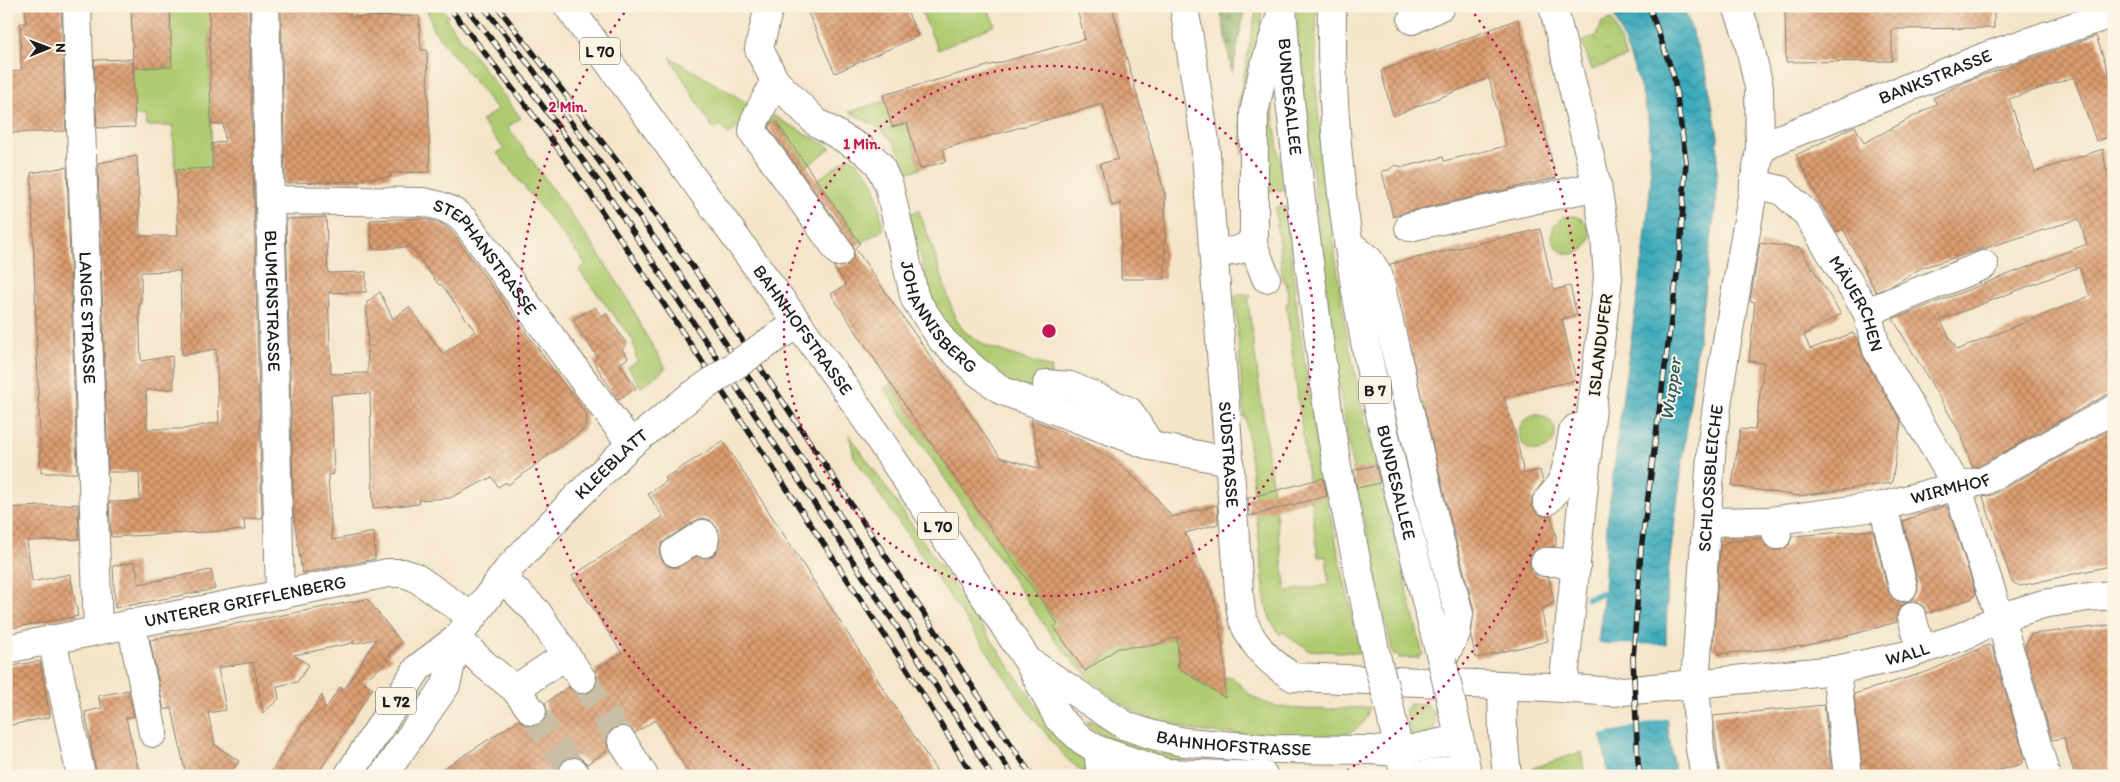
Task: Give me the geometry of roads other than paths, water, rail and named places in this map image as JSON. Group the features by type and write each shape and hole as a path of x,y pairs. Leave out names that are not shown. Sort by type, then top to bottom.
{"street":[{"name":"LANGE STRASSE","path":"77,6 98,630"},
{"name":"BLUMENSTRASSE","path":"265,6 280,595"},
{"name":"BAHNHOFSTRASSE","path":"568,6 847,391 1028,661 1058,718 1082,740 1100,763 1166,773 1264,776"},
{"name":"JOHANNISBERG","path":"769,6 759,49 775,81 816,122 865,151 879,164 889,186 914,299 943,340 976,372 1003,391 1152,446 1229,461"},
{"name":"SÜDSTRASSE","path":"1184,6 1205,142 1243,619 1258,648 1268,661 1293,676 1502,685"},
{"name":"BUNDESALLEE","path":"1332,6 1331,67 1334,111 1348,243 1361,322 1384,436 1442,661 1466,771"},
{"path":"1412,20 1441,6"},
{"name":"ISLANDUFER","path":"1553,6 1596,186 1605,235 1608,278 1592,407 1576,569 1573,689"},
{"path":"1737,6 1747,34 1759,87 1760,150 1754,184"},
{"path":"1266,278 1252,242 1254,234 1254,112 1263,71 1282,9"},
{"name":"BUNDESALLEE","path":"1282,9 1301,199 1328,411 1338,472 1377,660 1402,764"},
{"name":"BANKSTRASSE","path":"1760,150 1780,139 1987,56 2114,14"},
{"path":"775,81 755,120 753,132 839,252"},
{"name":"MÄUERCHEN","path":"1754,184 1781,190 1807,214 1867,312 1877,350 1957,486 2000,618 2046,776"},
{"name":"SCHLOSSBLEICHE","path":"1704,776 1689,684 1707,522 1712,442 1722,371 1754,184"},
{"path":"1409,227 1596,186"},
{"name":"STEPHANSTRASSE","path":"270,200 423,202 438,205 456,213 464,220 631,444"},
{"path":"1215,253 1239,251 1252,242"},
{"path":"1348,243 1369,260 1378,274 1439,522 1459,614 1456,633 1442,661"},
{"path":"1867,312 1984,265"},
{"name":"KLEEBLATT","path":"348,776 418,668 464,627 527,548 631,444 691,396 798,323"},
{"path":"1126,436 1119,418 1069,398 1048,384 1070,386 1129,410 1152,446"},
{"path":"1547,501 1559,489 1565,475 1574,432 1592,407"},
{"name":"WIRMHOF","path":"1707,522 1774,529 1883,506 1957,486 1984,481 2114,409"},
{"path":"1883,506 1903,587"},
{"path":"675,552 703,534 707,540"},
{"path":"1546,562 1558,562 1576,569"},
{"name":"UNTERER GRIFFLENBERG","path":"6,648 388,573 403,573 415,576 464,627 485,665 515,689 532,711"},
{"path":"502,578 536,612 582,679"},
{"name":"WALL","path":"1573,689 1613,692 1836,670 1902,656 1961,637 2000,618 2043,604 2114,595"},
{"path":"1912,617 1920,650"},
{"path":"131,623 153,733"},
{"name":"KLEEBLATT","path":"383,776 446,685 464,627"},
{"path":"52,639 81,776"},
{"path":"515,689 565,656"},
{"name":"BAHNHOFSTRASSE","path":"1028,661 1126,726 1184,742 1274,749 1371,750 1402,764 1459,739"},
{"path":"1836,670 1848,776"},
{"path":"1507,776 1503,734 1502,685 1573,689"},
{"path":"622,741 644,776"},
{"path":"1420,776 1466,771"}],"water":[{"name":"Wupper","path":"1611,6 1683,6 1706,71 1718,136 1716,202 1668,574 1666,638 1668,728 1675,776 1609,776 1602,740 1599,634 1604,593 1607,524 1644,250 1651,180 1648,116 1637,76"}],"waterway":[{"path":"1588,598 1604,593"}],"tunnel":[{"path":"582,679 622,741"},
{"path":"532,711 574,772"}],"railway":[{"path":"448,6 541,125 589,192 907,669 973,776"},
{"path":"465,6 522,78 604,189 917,657 966,732 991,776"},
{"path":"483,6 534,71 673,264 1013,776"},
{"path":"497,6 623,169 702,280 1032,776"},
{"path":"1640,776 1633,659 1641,550 1680,252 1686,161 1674,77 1649,6"}]}
